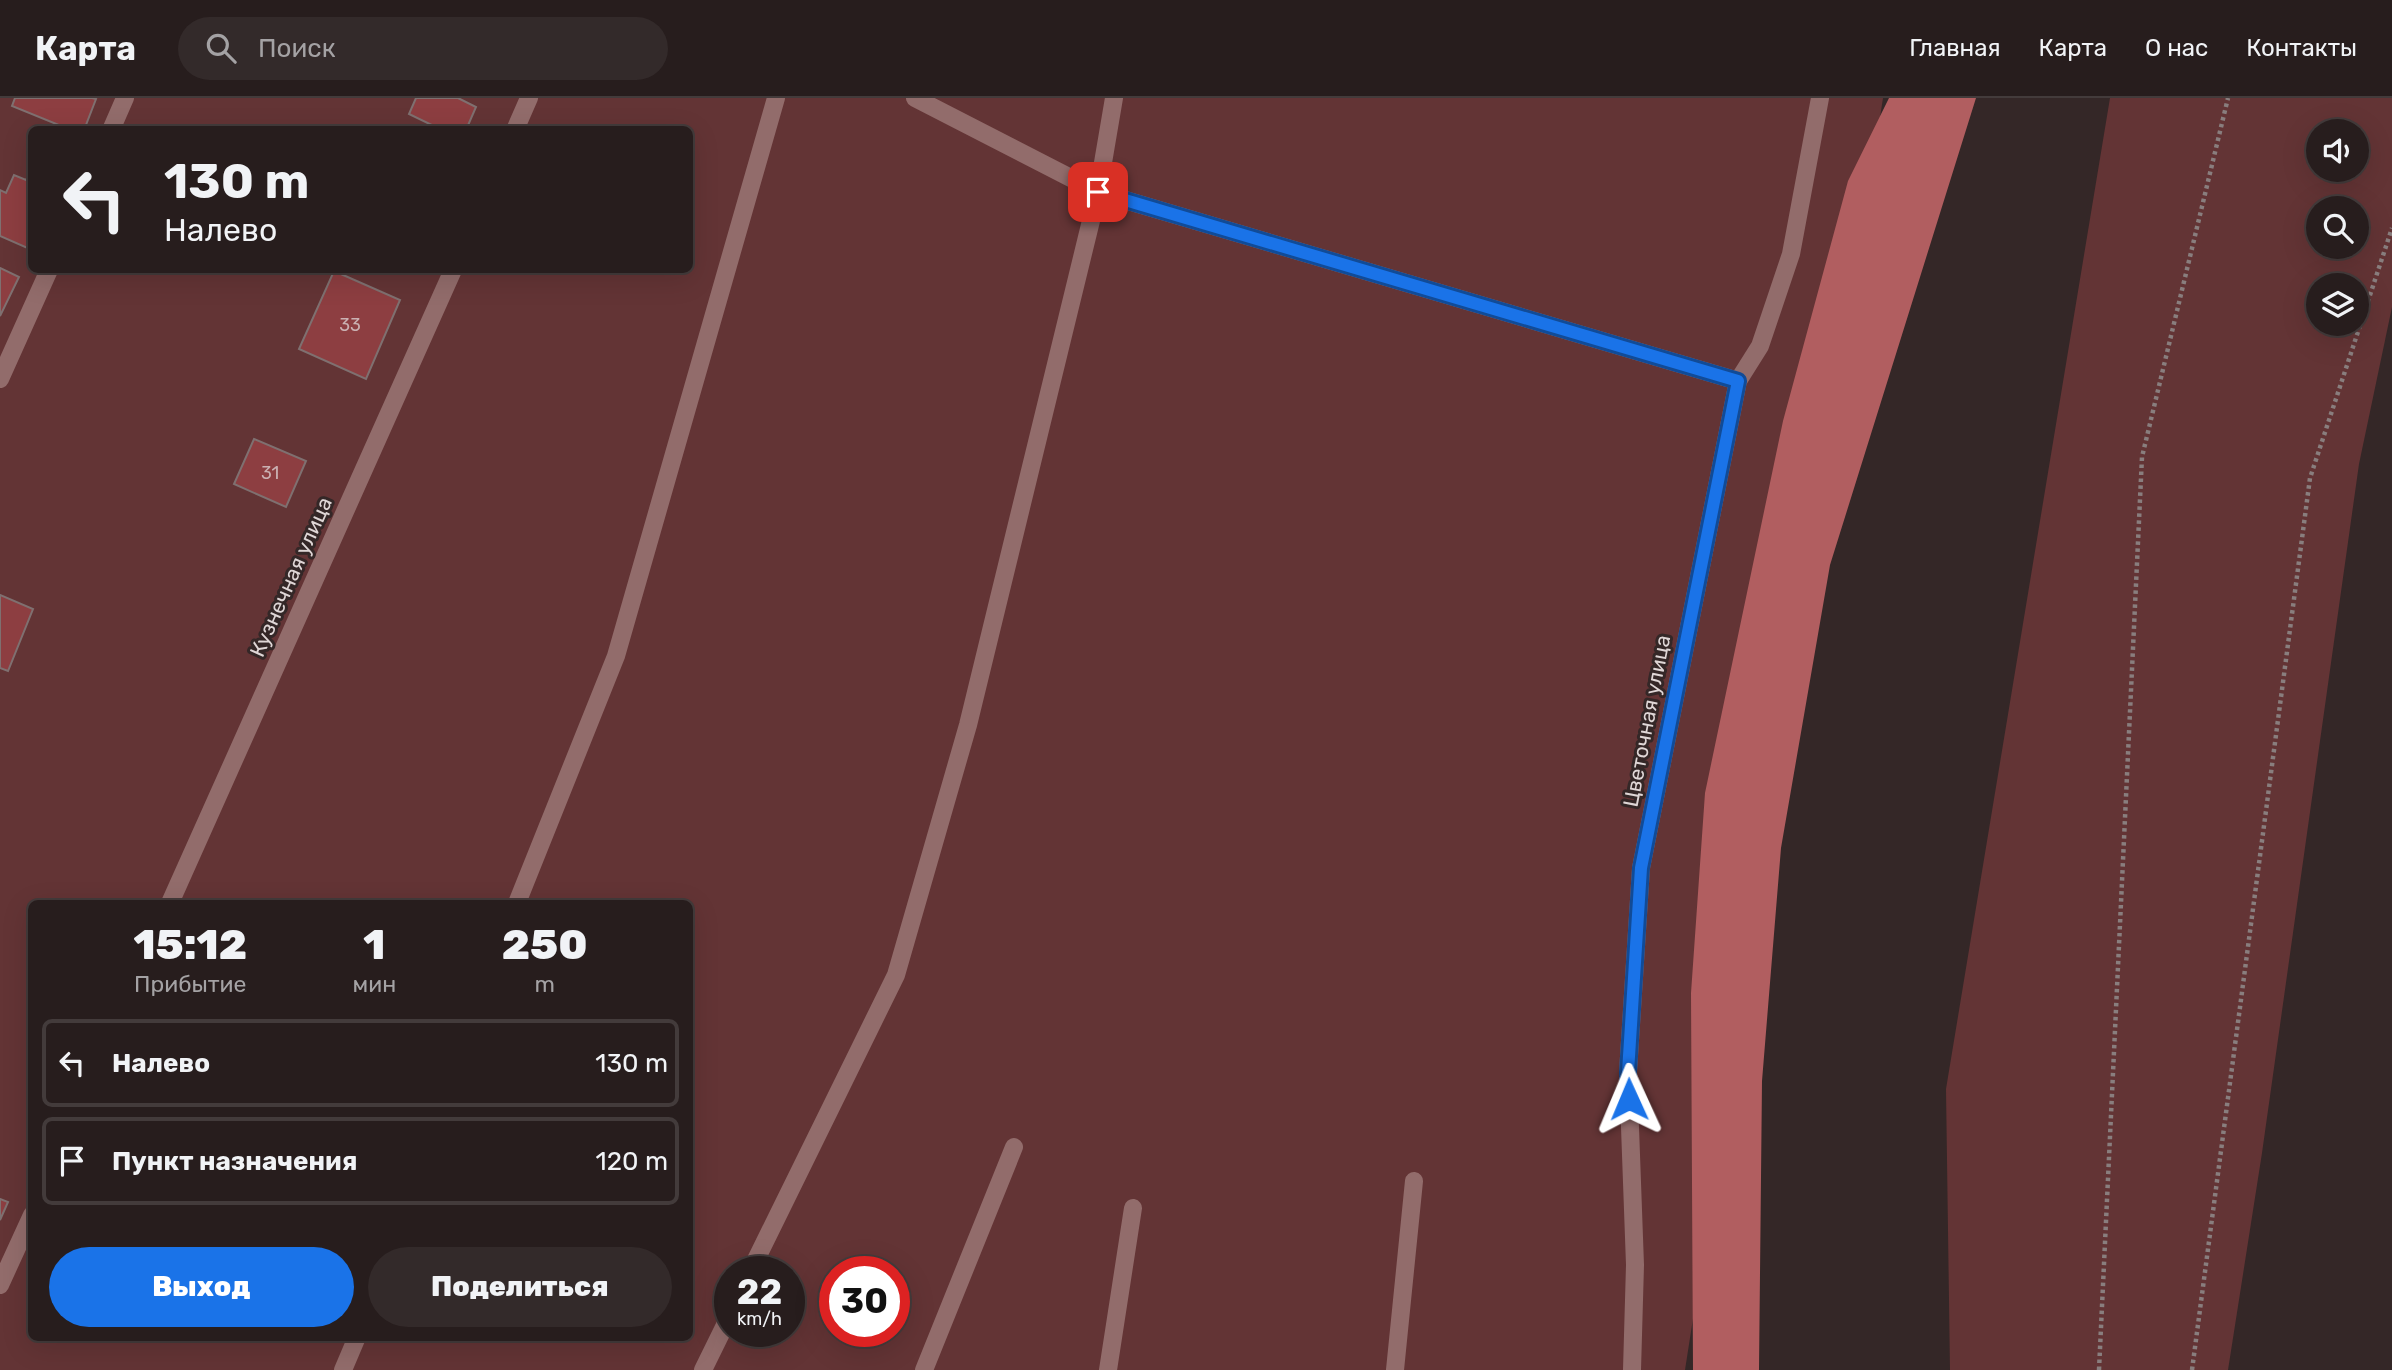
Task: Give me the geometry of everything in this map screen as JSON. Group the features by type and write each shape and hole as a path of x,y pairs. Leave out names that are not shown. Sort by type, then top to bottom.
{"street":[{"path":"113,126 125,98"},
{"path":"517,126 529,98"},
{"path":"518,900 616,656 776,98"},
{"path":"915,98 1098,192 1738,381"},
{"path":"758,1256 896,975 968,725 1098,192 1114,98"},
{"name":"Цветочная улица","path":"1632,1370 1634,1265 1628,1072 1641,868 1738,381 1760,346 1791,254 1820,98"},
{"path":"0,379 47,273"},
{"name":"Кузнечная улица","path":"171,900 452,273"},
{"path":"924,1370 1014,1147"},
{"path":"1395,1370 1414,1181"},
{"path":"1108,1370 1133,1208"},
{"path":"0,1285 28,1223"},
{"path":"343,1370 355,1341"},
{"path":"703,1370 714,1347"}],"path":[{"path":"2099,1370 2142,457 2228,98"},
{"path":"2192,1370 2310,478 2392,228"}],"shaded area":[{"path":"0,98 1883,98 1685,1370 0,1370"},
{"path":"1889,98 1976,98 1830,565 1781,848 1762,1081 1759,1370 1693,1370 1691,993 1705,793 1783,421 1848,181"},
{"path":"2110,98 2392,98 2392,307 2359,464 2262,1153 2228,1370 1950,1370 1946,1089"}],"building":[{"path":"15,98 96,99 86,126 61,126 12,106"},
{"path":"416,98 458,98 476,107 468,126 434,126 409,114"},
{"path":"14,175 26,180 28,176 28,248 0,236 0,190 6,193"},
{"path":"0,268 19,277 0,316"},
{"path":"333,273 400,300 366,379 299,349"},
{"path":"254,439 306,461 286,507 234,484"},
{"path":"0,595 33,609 8,671 0,668"},
{"path":"0,1199 8,1202 0,1220"}],"route":[{"path":"1098,192 1738,381 1641,868 1628,1072 1629,1099"}]}
